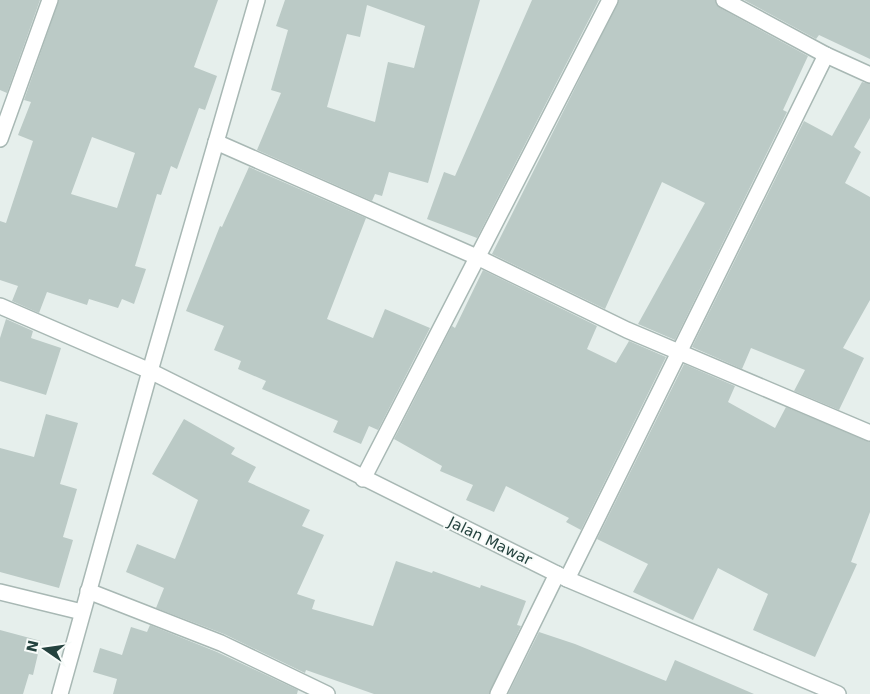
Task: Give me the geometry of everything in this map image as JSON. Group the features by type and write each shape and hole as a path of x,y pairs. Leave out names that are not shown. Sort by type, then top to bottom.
{"street":[{"path":"0,139 50,0"},
{"path":"60,694 150,371 258,0"},
{"path":"363,478 479,258 610,0"},
{"path":"724,0 826,55 870,75"},
{"path":"498,694 562,576 678,352 826,55"},
{"path":"216,142 479,258 627,330 870,433"},
{"name":"Jalan Mawar","path":"0,306 150,371 562,576 838,694"},
{"path":"88,591 221,643 327,694"},
{"path":"0,592 82,612"}],"building":[{"path":"0,0 40,0 7,93 0,90"},
{"path":"59,0 218,0 194,67 217,76 205,110 199,108 177,169 171,166 161,195 157,194 135,266 146,269 134,304 122,299 118,308 89,299 87,305 47,292 39,313 12,301 18,286 0,280 0,221 6,223 33,141 18,135 31,102 24,100","holes":["92,137 135,153 117,208 71,194"]},
{"path":"285,0 480,0 428,183 389,172 382,196 375,194 372,201 257,150 281,93 271,90 288,30 276,26","holes":["367,5 425,26 414,68 388,62 375,122 327,107 347,34 360,37"]},
{"path":"532,0 599,0 477,238 427,219 444,172 455,176"},
{"path":"619,0 715,0 720,8 808,56 783,110 787,112 675,340 638,324 705,203 662,182 605,309 492,254"},
{"path":"744,0 870,0 870,59 819,35 816,39"},
{"path":"862,82 870,84 870,118 854,147 861,152 845,183 870,197 870,300 843,348 864,358 839,410 794,391 805,370 751,348 742,369 692,347 804,121 832,136"},
{"path":"249,167 366,218 327,319 373,338 385,309 430,328 378,430 369,426 361,444 333,432 338,421 262,389 266,381 238,369 241,361 214,350 224,326 186,311 220,226 222,227"},
{"path":"483,270 597,326 587,349 616,363 629,341 666,357 581,530 566,522 569,518 506,486 494,512 466,500 473,485 440,471 442,466 394,439 452,326 455,328"},
{"path":"6,319 33,331 31,338 61,348 46,395 0,381 0,338"},
{"path":"684,364 735,386 728,402 775,428 786,407 870,442 870,512 851,562 857,564 815,657 753,630 768,594 718,568 693,620 633,592 648,564 597,539"},
{"path":"46,414 78,423 60,484 77,489 63,537 73,540 59,588 0,572 0,448 34,457"},
{"path":"184,419 235,448 231,454 256,467 248,482 310,510 302,526 324,535 297,594 315,600 312,609 373,626 396,561 432,573 433,571 480,588 481,585 526,601 517,625 521,626 489,694 374,694 306,670 305,673 224,634 156,608 164,588 126,572 137,544 175,559 198,500 152,474"},
{"path":"150,625 217,652 298,690 297,694 113,694 117,679 93,672 100,648 122,655 131,627 147,632"},
{"path":"0,630 41,641 33,675 29,674 23,694 0,694"},
{"path":"539,632 575,644 666,681 675,660 754,694 508,694"}]}
